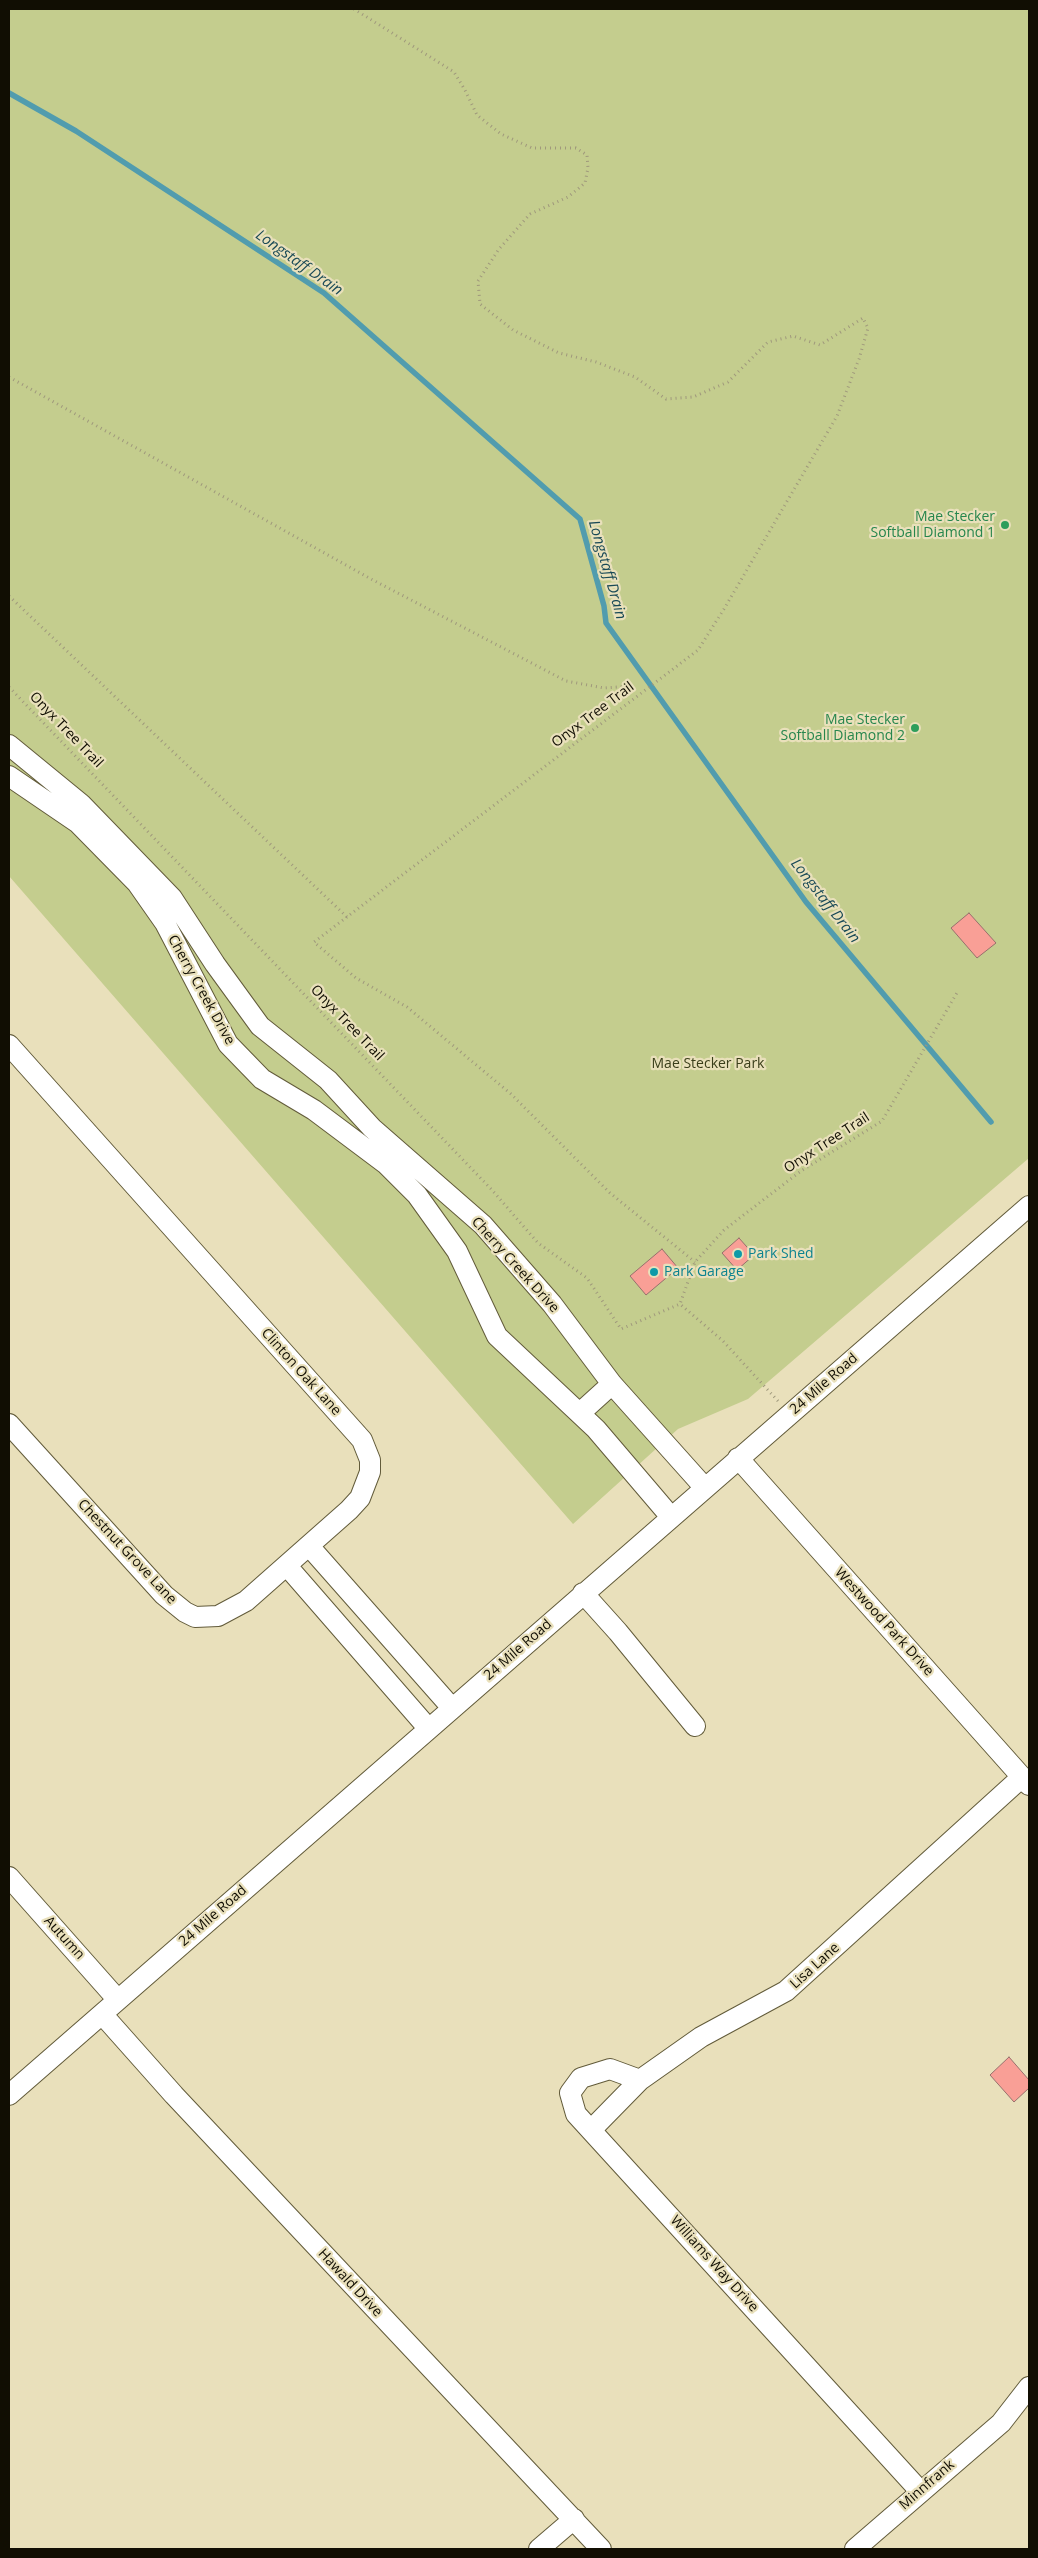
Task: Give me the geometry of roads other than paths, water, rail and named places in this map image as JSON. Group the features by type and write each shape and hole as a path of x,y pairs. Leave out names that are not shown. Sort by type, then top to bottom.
{"street":[{"name":"Cherry Creek Drive","path":"9,745 84,818 172,898 215,964 260,1026 328,1080 372,1128 457,1251 497,1336 580,1413 671,1517"},
{"name":"Cherry Creek Drive","path":"9,776 84,818 137,883 165,923 228,1044 262,1079 399,1165 482,1225 552,1304 612,1384 705,1488"},
{"name":"Clinton Oak Lane","path":"9,1045 366,1447 370,1460 370,1472 360,1498 309,1546"},
{"name":"24 Mile Road","path":"9,2095 1029,1206"},
{"path":"580,1413 612,1384"},
{"name":"Chestnut Grove Lane","path":"9,1424 164,1595 185,1612 206,1618 232,1611 309,1546"},
{"name":"Westwood Park Drive","path":"738,1458 1026,1781"},
{"path":"309,1546 452,1708"},
{"path":"287,1566 428,1728"},
{"path":"583,1593 618,1632 695,1726"},
{"name":"Lisa Lane","path":"591,2130 640,2080 701,2037 786,1991 1026,1781"},
{"name":"Autumn","path":"9,1877 118,2000"},
{"name":"Hawald Drive","path":"102,2014 180,2102 601,2549"},
{"name":"Williams Way Drive","path":"640,2080 610,2069 581,2078 570,2093 576,2114 920,2491"},
{"name":"Minnfrank","path":"854,2549 1001,2423 1029,2387"},
{"path":"539,2549 574,2519"}],"waterway":[{"name":"Longstaff Drain","path":"9,93 76,131 324,293 580,519 604,606 606,623 806,902 991,1122"}],"place":[{"name":"Mae Stecker Softball Diamond 1","path":"1005,525"},
{"name":"Mae Stecker Softball Diamond 2","path":"915,728"},
{"name":"Park Shed","path":"738,1254"},
{"name":"Park Garage","path":"654,1272"}],"park label":[{"name":"Mae Stecker Park","path":"708,1064"}]}
